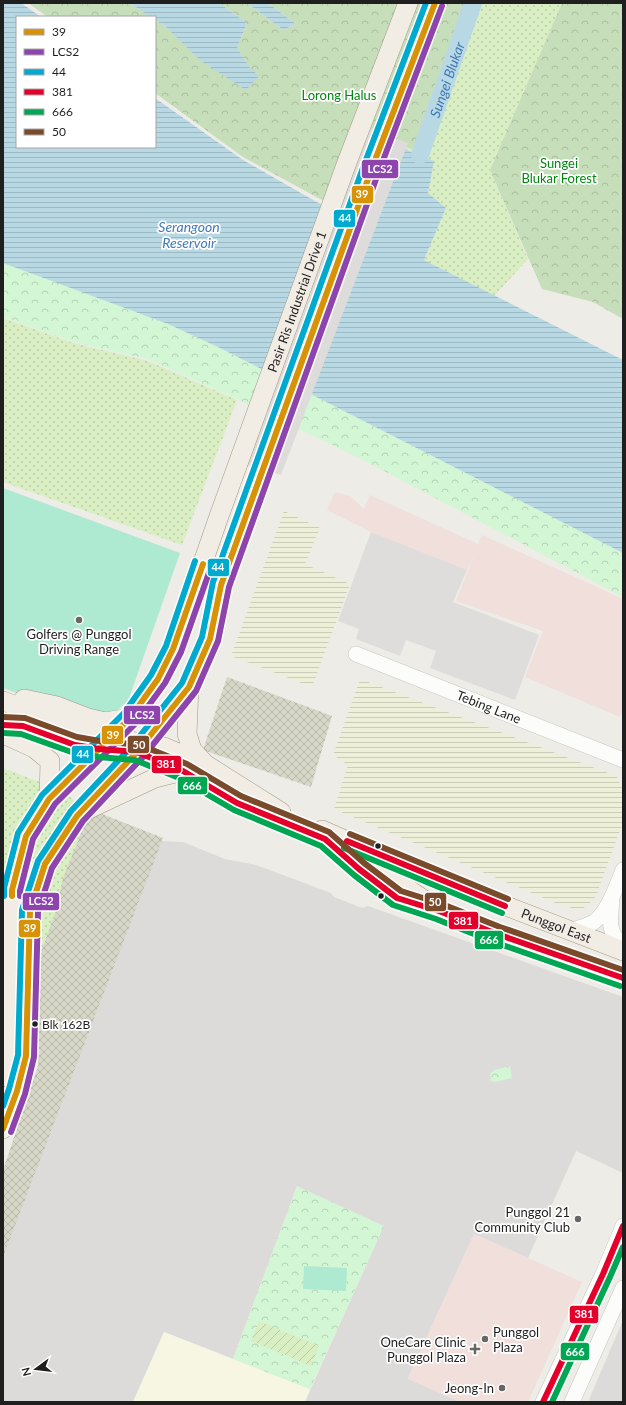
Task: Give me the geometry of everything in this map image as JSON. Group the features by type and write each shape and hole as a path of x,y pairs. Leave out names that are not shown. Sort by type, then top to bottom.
{"main road":[{"name":"Pasir Ris Industrial Drive 1","path":"3,1077 9,1051 12,890 26,836 49,799 130,718 158,679 173,649 346,165 408,3"},
{"name":"Pasir Ris Industrial Drive 1","path":"189,688 210,640 221,585 260,474 372,168 435,3"},
{"path":"3,1129 17,1091 26,1056 30,911 45,864 76,816 141,747 189,688"},
{"path":"189,688 187,734 192,750 208,766"},
{"path":"3,701 25,699 57,706 88,718 105,722 130,718"},
{"name":"Punggol East","path":"3,701 71,728 88,733 105,743"},
{"path":"3,718 23,726"},
{"name":"Punggol East","path":"3,725 23,726 74,745 105,743 141,747 164,747 208,766 284,813 398,863 623,950"},
{"path":"3,734 34,748 50,761 49,799"},
{"name":"Punggol East","path":"141,747 237,803 325,839 359,869 397,898 439,911 497,934 623,978"},
{"path":"76,816 105,800 154,778 183,771"},
{"path":"439,911 434,898 436,892 440,888 457,886"}],"street":[{"name":"Tebing Lane","path":"356,654 623,760"},
{"path":"623,870 613,897 610,927 614,938 623,950"},
{"path":"570,930 587,926 595,921 613,897"},
{"path":"543,1402 592,1299 622,1229"},
{"path":"572,1402 623,1288"}],"shaded area":[{"path":"335,492 350,496 364,509 370,495 478,544 482,535 623,599 623,711 620,717 525,677 543,631 456,601 475,553 467,570 371,532 327,510"},
{"path":"284,511 320,528 305,564 350,584 312,687 231,656"},
{"path":"371,532 467,570 453,602 539,635 515,700 430,668 436,651 406,640 400,656 356,639 359,629 338,621"},
{"path":"227,677 332,716 311,787 203,750"},
{"path":"360,679 616,776 623,789 623,822 596,896 587,906 579,910 558,904 334,809 348,765 333,755"},
{"path":"3,775 163,838 3,1257 3,1170 38,1066 40,989 3,976"},
{"path":"162,841 183,842 225,859 256,865 331,893 334,897 362,908 368,906 623,997 623,1173 576,1151 528,1258 474,1234 408,1378 460,1402 305,1402 377,1241 297,1186 233,1359 164,1332 133,1402 3,1402 3,1224 149,849"},
{"path":"474,1234 582,1282 528,1402 460,1402 408,1379"},
{"path":"623,1320 623,1402 588,1402"},
{"path":"164,1332 310,1389 305,1402 133,1402"}],"green space":[{"path":"28,3 130,3 149,16 47,16"},
{"name":"Lorong Halus","path":"219,3 247,3 283,30 296,24 268,3 465,3 415,151 403,145 366,224 243,157 156,94 156,21 250,68 237,48 247,23"},
{"path":"442,3 562,3 490,170 528,259 494,296 424,260 446,208 428,193 433,161 405,149"},
{"name":"Sungei Blukar Forest","path":"562,3 623,3 623,319 593,302 542,289 490,170"},
{"path":"3,263 168,324 220,348 623,553 623,597 367,462 237,399 148,359 73,342 3,317"},
{"path":"3,318 73,343 148,361 237,400 182,545 3,482"},
{"name":"Golfers @ Punggol Driving Range","path":"3,488 180,553 128,701 109,717 90,720 3,688"},
{"path":"3,768 58,789 73,799 82,816 80,836 63,878 57,908 22,1004 3,997"},
{"path":"510,1066 512,1078 495,1082 491,1081 490,1074 494,1070"},
{"path":"297,1186 384,1226 310,1389 233,1359"},
{"path":"304,1266 347,1268 346,1291 303,1289"},
{"path":"259,1321 319,1346 311,1366 251,1341"}],"water":[{"name":"Serangoon Reservoir","path":"3,3 21,3 40,16 16,16 16,148 156,148 156,99 243,160 315,201 367,228 405,149 434,161 428,193 446,208 424,260 623,360 623,553 220,348 168,324 3,263"},
{"path":"130,3 219,3 247,23 237,48 250,68 259,76 246,90 201,61 166,27 156,21 156,16 149,16"},
{"path":"247,3 268,3 296,24 283,30"}],"pier":[{"path":"357,123 408,143 281,475 235,462"}],"waterway":[{"name":"Sungei Blukar","path":"420,155 473,3"}],"transit line":[{"name":"44","path":"3,1106 18,1055 22,910 38,861 71,811 131,747 182,683 202,637 213,582 364,165 426,3"},
{"name":"39","path":"3,1129 17,1091 26,1056 30,911 45,864 77,816 137,752 189,687 210,639 221,585 372,168 435,3"},
{"name":"LCS2","path":"11,1132 25,1094 34,1057 38,912 52,868 83,821 143,757 196,691 218,641 229,587 379,171 442,6"},
{"name":"44","path":"4,896 4,888 18,833 42,795 124,713 151,675 166,646 195,561"},
{"name":"39","path":"12,896 12,890 26,836 49,799 130,718 158,679 173,649 203,564"},
{"name":"LCS2","path":"20,896 33,839 55,804 136,723 165,683 181,652 211,567"},
{"name":"50","path":"3,717 25,718 77,737 140,745 187,764 241,796 329,832 364,863 401,891 442,904 500,927 623,970"},
{"name":"381","path":"3,725 23,726 75,745 99,749 137,752 183,771 237,803 325,839 359,869 397,898 439,911 497,934 623,978"},
{"name":"666","path":"3,733 21,734 74,753 98,757 135,760 179,778 234,810 321,846 354,875 393,905 436,919 494,942 620,986"},
{"name":"50","path":"350,834 508,899"},
{"name":"381","path":"347,841 505,906"},
{"name":"666","path":"344,848 502,913"},
{"name":"381","path":"543,1402 603,1274 623,1226"},
{"name":"666","path":"552,1402 623,1247"}],"place":[{"name":"Golfers @ Punggol Driving Range","path":"79,620"},
{"name":"Blk 162B","path":"35,1024"},
{"name":"Punggol 21 Community Club","path":"578,1219"},
{"name":"Punggol Plaza","path":"485,1339"},
{"name":"OneCare Clinic Punggol Plaza","path":"475,1349"},
{"name":"Jeong-In","path":"502,1388"}]}
